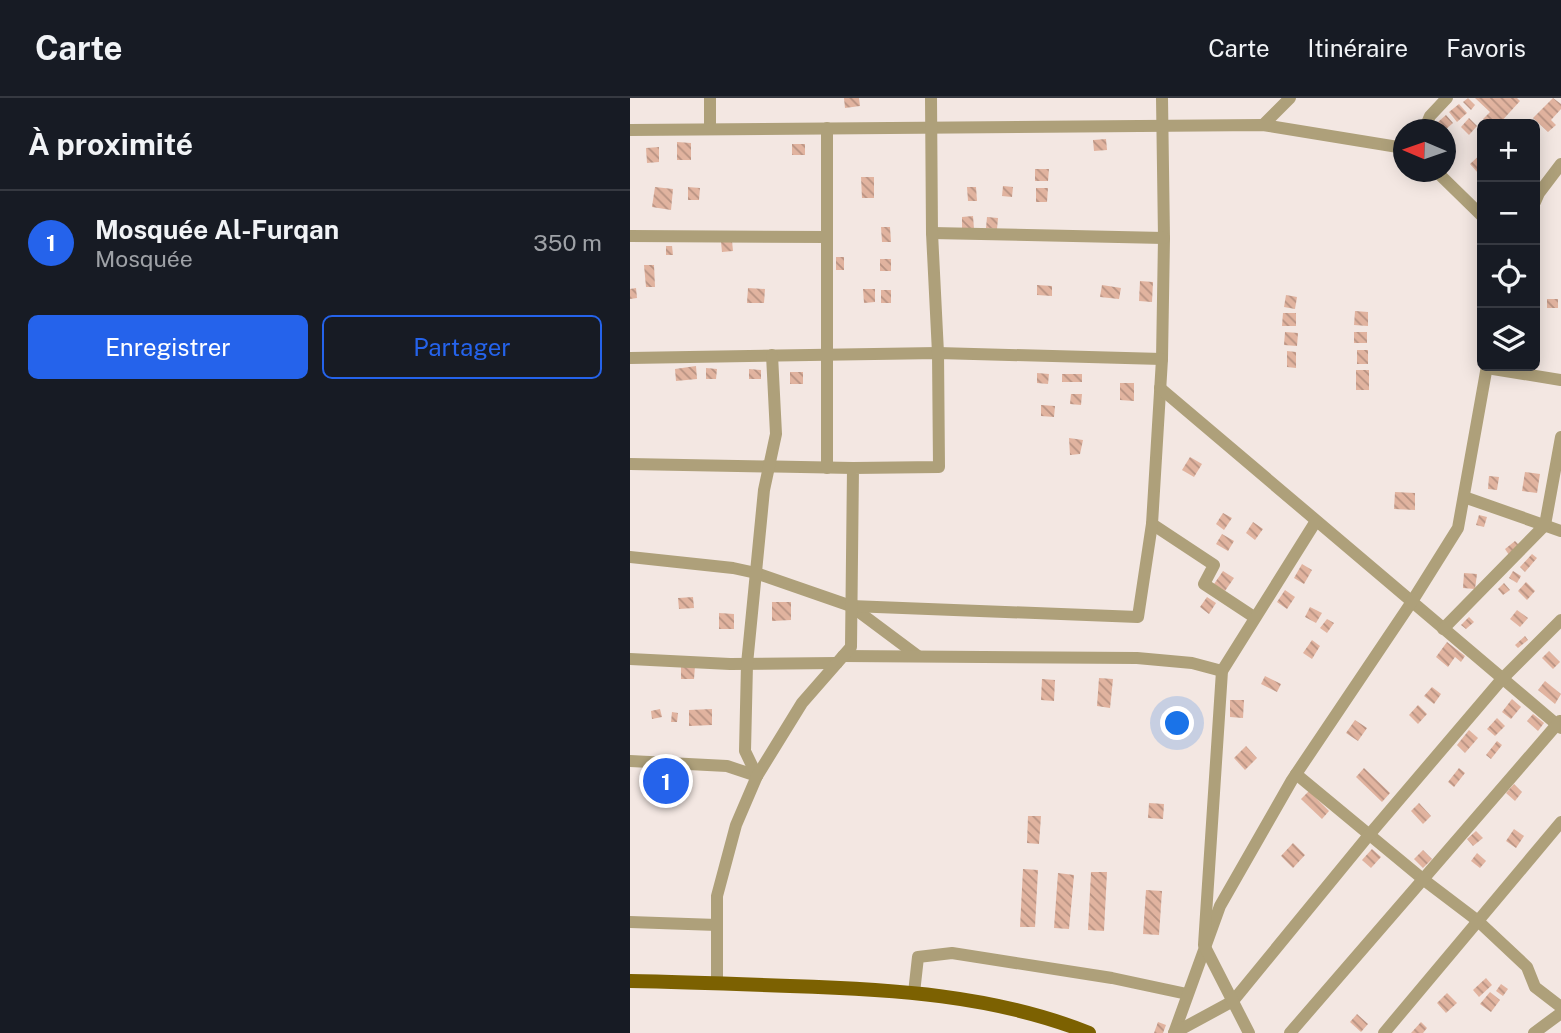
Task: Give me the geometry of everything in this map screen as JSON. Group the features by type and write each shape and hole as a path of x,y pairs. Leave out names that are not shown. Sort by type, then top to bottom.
{"main road":[{"path":"630,981 863,988 914,993 991,1005 1089,1033"}],"street":[{"path":"710,98 710,130"},
{"path":"630,464 769,468 939,467 931,98"},
{"path":"630,557 756,573 851,606 1138,617 1152,524 1162,359 1162,98"},
{"path":"1263,125 1290,98"},
{"path":"1429,119 1447,98"},
{"path":"630,130 1263,125 1393,146"},
{"path":"827,128 827,468"},
{"path":"1540,192 1561,164"},
{"path":"1447,182 1477,211"},
{"path":"932,233 1164,238"},
{"path":"630,236 827,237"},
{"path":"630,358 938,353 1162,359"},
{"path":"757,776 745,751 747,664 764,490 776,434 772,355"},
{"path":"1174,1033 1220,906 1296,774 1458,528 1486,371"},
{"path":"1510,371 1561,380"},
{"path":"1160,388 1411,603 1559,724 1290,1033"},
{"path":"1443,629 1545,525 1561,437"},
{"path":"717,983 717,896 736,825 757,776 802,702 851,646 853,468"},
{"path":"1464,497 1561,531"},
{"path":"1249,1033 1204,945 1222,671 1316,521"},
{"path":"1152,524 1214,565 1204,584 1254,617"},
{"path":"851,606 918,656"},
{"path":"1174,1033 1233,1001 1502,679 1561,620"},
{"path":"630,659 747,664 918,656 1137,658 1192,663 1222,671"},
{"path":"630,761 727,766 757,776"},
{"path":"1296,774 1423,880 1478,921 1527,967 1535,987 1561,1007"},
{"path":"1384,1033 1561,822"},
{"path":"630,922 717,925"},
{"path":"914,993 918,957 952,953 1112,978 1187,994"},
{"path":"1534,1033 1561,1013"}],"building":[{"path":"844,98 859,98 860,106 845,108"},
{"path":"1468,98 1475,105 1471,110 1463,102"},
{"path":"1475,98 1517,98 1520,101 1504,119 1483,119 1490,112"},
{"path":"1553,98 1561,104 1561,109 1551,120 1556,125 1548,132 1540,125 1540,119 1533,118"},
{"path":"1459,104 1467,113 1457,122 1449,112"},
{"path":"1469,118 1477,126 1469,135 1461,127"},
{"path":"1106,139 1107,150 1094,151 1093,140"},
{"path":"677,142 691,143 691,160 677,160"},
{"path":"792,144 805,144 805,155 792,155"},
{"path":"659,147 659,162 647,163 646,148"},
{"path":"1477,158 1477,172 1470,164"},
{"path":"1035,169 1049,169 1048,181 1035,181"},
{"path":"861,177 874,177 874,198 862,198"},
{"path":"1003,186 1013,187 1012,197 1002,196"},
{"path":"655,187 673,189 671,210 652,207"},
{"path":"688,187 700,188 699,200 688,200"},
{"path":"967,187 976,187 977,201 968,201"},
{"path":"1036,188 1048,188 1047,202 1036,202"},
{"path":"973,216 974,229 962,229 962,217"},
{"path":"987,217 998,218 997,229 986,228"},
{"path":"881,227 890,227 891,242 882,242"},
{"path":"732,241 733,251 722,252 721,242"},
{"path":"666,246 672,246 673,255 666,255"},
{"path":"836,257 844,257 844,270 836,270"},
{"path":"880,259 891,259 891,271 880,271"},
{"path":"644,265 654,265 655,287 646,287"},
{"path":"1140,281 1153,282 1152,302 1139,301"},
{"path":"1037,285 1052,286 1052,296 1037,295"},
{"path":"1102,285 1121,288 1119,299 1100,297"},
{"path":"636,288 637,298 630,299 630,289"},
{"path":"748,288 765,289 764,303 747,303"},
{"path":"863,289 875,289 875,302 864,303"},
{"path":"881,290 891,290 891,303 881,303"},
{"path":"1286,295 1297,297 1295,309 1284,307"},
{"path":"1547,299 1558,299 1558,308 1547,308"},
{"path":"1355,311 1368,312 1368,326 1354,325"},
{"path":"1283,313 1296,313 1296,326 1282,326"},
{"path":"1285,332 1298,333 1297,346 1284,345"},
{"path":"1354,332 1367,332 1367,343 1354,343"},
{"path":"1357,350 1368,350 1368,364 1357,364"},
{"path":"1287,351 1296,352 1296,368 1287,367"},
{"path":"696,366 697,379 676,381 675,369"},
{"path":"706,368 717,369 716,379 706,379"},
{"path":"749,369 761,370 761,379 749,379"},
{"path":"1356,370 1369,370 1369,390 1356,390"},
{"path":"790,372 803,372 803,384 790,384"},
{"path":"1037,373 1049,374 1048,384 1037,383"},
{"path":"1062,374 1082,374 1082,382 1062,382"},
{"path":"1120,383 1134,383 1134,401 1120,400"},
{"path":"1071,394 1082,394 1081,405 1070,404"},
{"path":"1041,405 1055,406 1054,417 1041,416"},
{"path":"1069,438 1083,440 1080,454 1070,455"},
{"path":"1190,457 1202,464 1194,477 1182,470"},
{"path":"1525,472 1540,474 1537,493 1522,491"},
{"path":"1489,476 1499,477 1497,490 1488,489"},
{"path":"1395,492 1415,493 1415,510 1394,509"},
{"path":"1223,513 1232,518 1224,530 1216,524"},
{"path":"1479,515 1487,517 1484,527 1476,525"},
{"path":"1253,522 1263,529 1255,540 1246,533"},
{"path":"1222,534 1234,541 1228,551 1216,544"},
{"path":"1515,541 1520,546 1509,555 1505,549"},
{"path":"1532,554 1537,558 1525,572 1520,567"},
{"path":"1302,564 1312,570 1304,584 1294,578"},
{"path":"1223,571 1234,578 1225,591 1214,584"},
{"path":"1513,571 1521,576 1517,583 1509,578"},
{"path":"1464,573 1477,574 1475,589 1463,588"},
{"path":"1526,582 1535,591 1527,600 1518,591"},
{"path":"1504,583 1510,590 1503,595 1498,589"},
{"path":"1285,590 1295,597 1287,609 1277,602"},
{"path":"693,597 694,608 679,609 678,598"},
{"path":"1207,597 1216,603 1209,614 1200,607"},
{"path":"772,602 791,602 791,620 772,621"},
{"path":"1310,607 1322,613 1316,623 1305,617"},
{"path":"1517,610 1528,618 1520,627 1510,619"},
{"path":"719,613 734,614 734,629 719,629"},
{"path":"1469,617 1474,622 1466,629 1461,625"},
{"path":"1327,619 1334,623 1327,633 1320,628"},
{"path":"1525,636 1528,640 1518,648 1515,645"},
{"path":"1312,640 1320,646 1312,659 1303,653"},
{"path":"1447,642 1465,656 1461,662 1455,657 1448,667 1436,657"},
{"path":"1549,651 1560,662 1553,669 1542,658"},
{"path":"681,666 695,666 694,679 681,679"},
{"path":"1265,676 1281,684 1277,692 1261,684"},
{"path":"1099,678 1113,679 1110,708 1097,706"},
{"path":"1042,679 1055,680 1054,701 1041,700"},
{"path":"1545,681 1561,694 1555,704 1538,690"},
{"path":"1432,687 1441,694 1434,704 1424,696"},
{"path":"1512,699 1521,707 1511,719 1502,712"},
{"path":"1230,700 1244,700 1243,718 1230,717"},
{"path":"1418,705 1427,714 1418,724 1409,715"},
{"path":"660,709 662,717 652,719 651,711"},
{"path":"712,709 712,725 689,726 689,710"},
{"path":"672,712 678,713 677,722 671,722"},
{"path":"1533,714 1544,723 1538,731 1527,721"},
{"path":"1497,718 1505,726 1495,736 1487,729"},
{"path":"1355,720 1367,728 1358,741 1346,733"},
{"path":"1469,730 1478,738 1465,753 1457,745"},
{"path":"1497,741 1502,745 1491,759 1486,755"},
{"path":"1246,746 1257,758 1245,770 1234,758"},
{"path":"657,768 676,770 675,793 656,792"},
{"path":"1364,768 1390,793 1382,802 1356,777"},
{"path":"1459,768 1465,773 1454,787 1448,782"},
{"path":"1514,784 1522,792 1515,801 1506,793"},
{"path":"1309,791 1329,811 1322,819 1301,799"},
{"path":"1149,803 1164,804 1163,819 1148,818"},
{"path":"1419,803 1431,816 1423,824 1411,811"},
{"path":"1028,816 1041,816 1039,844 1027,843"},
{"path":"1514,829 1524,836 1516,848 1506,841"},
{"path":"1476,831 1483,838 1473,846 1467,839"},
{"path":"1293,843 1305,855 1293,868 1281,856"},
{"path":"1372,849 1381,857 1371,868 1362,860"},
{"path":"1423,850 1432,859 1423,868 1414,859"},
{"path":"1477,853 1486,861 1480,868 1471,861"},
{"path":"1023,869 1038,870 1035,927 1020,927"},
{"path":"1091,872 1107,872 1104,931 1088,930"},
{"path":"1058,873 1074,875 1069,929 1054,928"},
{"path":"1146,890 1162,891 1159,935 1143,934"},
{"path":"1486,978 1492,985 1479,997 1473,990"},
{"path":"1501,984 1508,989 1503,996 1496,991"},
{"path":"1490,992 1500,1000 1491,1012 1480,1004"},
{"path":"1447,993 1457,1003 1446,1013 1437,1003"},
{"path":"1357,1014 1368,1024 1361,1032 1350,1022"},
{"path":"1158,1022 1166,1025 1163,1033 1154,1033"},
{"path":"1421,1022 1427,1028 1423,1033 1411,1033"}],"place":[{"name":"Mosquée Al-Furqan","path":"666,781"}]}
